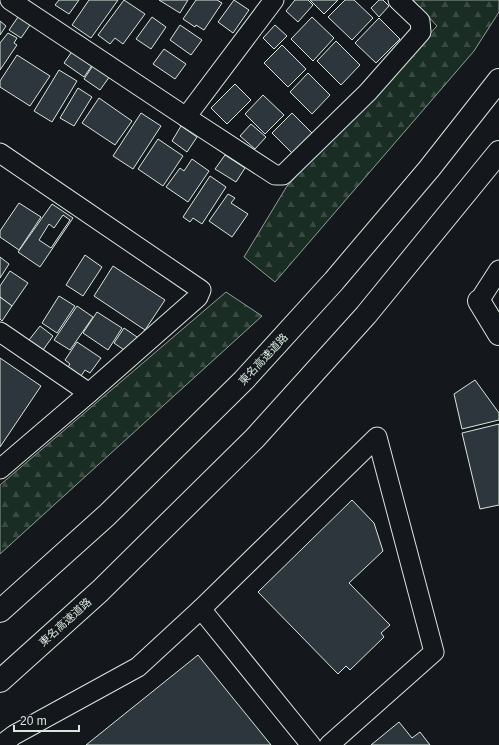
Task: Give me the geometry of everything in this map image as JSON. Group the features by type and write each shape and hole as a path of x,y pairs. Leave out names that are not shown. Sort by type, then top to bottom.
{"main road":[{"name":"東名高速道路","path":"0,611 107,514 244,380 334,281 429,169 499,80"},
{"name":"東名高速道路","path":"0,681 100,591 255,438 366,315 499,152"},
{"path":"479,302 499,334"}],"street":[{"path":"10,0 275,175 283,175 368,92 421,32 420,21 398,0"},
{"path":"186,117 274,0"},
{"path":"0,153 201,290 198,297 0,469"},
{"path":"479,302 499,270"},
{"path":"0,332 89,393"},
{"path":"13,742 138,667 201,609 377,437 434,652 329,745"},
{"path":"201,609 311,745"}],"green space":[{"path":"413,0 499,0 499,12 474,51 275,282 244,257 287,186 437,26"},
{"path":"226,292 262,316 0,554 0,485"}],"building":[{"path":"59,0 79,0 69,14 55,5"},
{"path":"89,0 118,0 91,38 72,25"},
{"path":"124,0 145,14 123,44 115,38 110,44 98,35"},
{"path":"159,0 188,0 180,13"},
{"path":"196,0 217,0 222,3 204,30 196,25 195,27 183,19"},
{"path":"234,0 249,10 233,33 218,22"},
{"path":"295,0 308,0 313,5 298,22 286,11"},
{"path":"310,0 338,0 324,14"},
{"path":"345,0 354,0 373,18 352,40 328,17"},
{"path":"379,0 383,0 389,6 379,17 371,8"},
{"path":"18,17 30,25 21,38 9,30"},
{"path":"152,17 166,27 151,49 136,39"},
{"path":"312,17 334,38 313,61 291,39"},
{"path":"379,18 400,39 376,63 355,43"},
{"path":"0,21 6,26 0,35"},
{"path":"180,25 202,40 191,55 170,40"},
{"path":"275,25 287,36 274,49 263,38"},
{"path":"8,33 17,38 14,43 17,45 0,70 0,43"},
{"path":"336,41 360,65 341,85 317,61"},
{"path":"282,45 306,69 288,87 264,63"},
{"path":"164,49 186,64 175,79 153,64"},
{"path":"73,50 93,64 84,77 64,63"},
{"path":"17,55 50,76 30,106 0,87 0,81"},
{"path":"94,64 110,76 100,90 84,79"},
{"path":"59,70 77,81 52,122 34,111"},
{"path":"308,73 330,95 312,114 290,92"},
{"path":"235,84 251,100 227,124 211,108"},
{"path":"78,88 92,97 74,126 60,118"},
{"path":"263,95 284,115 265,134 245,114"},
{"path":"99,98 132,121 115,145 82,123"},
{"path":"141,113 161,126 133,169 113,156"},
{"path":"292,113 312,133 292,153 272,133"},
{"path":"251,124 266,137 255,149 240,136"},
{"path":"181,126 197,137 187,152 172,141"},
{"path":"158,139 183,156 163,186 138,169"},
{"path":"225,155 245,168 236,182 215,169"},
{"path":"192,159 209,171 188,202 166,187 180,168 184,171"},
{"path":"210,176 226,187 202,224 193,218 190,222 183,217"},
{"path":"228,194 235,198 231,203 248,214 232,237 209,221"},
{"path":"19,203 41,217 19,250 0,237 0,231"},
{"path":"52,204 73,218 40,267 18,252","holes":["63,215 70,220 51,248 39,240 49,224 54,228"]},
{"path":"85,255 102,267 83,296 66,285"},
{"path":"0,257 9,264 0,278"},
{"path":"113,266 165,300 145,330 94,296"},
{"path":"10,271 28,283 12,306 0,297 0,286"},
{"path":"59,296 75,306 57,333 42,323"},
{"path":"0,297 12,306 2,321 0,319"},
{"path":"77,306 93,317 70,350 54,340"},
{"path":"97,312 122,328 108,350 83,333"},
{"path":"40,326 53,336 43,350 29,340"},
{"path":"124,328 137,337 127,352 114,343"},
{"path":"77,342 101,358 90,373 85,370 81,376 68,367 70,364 65,360"},
{"path":"0,358 41,386 0,447"},
{"path":"475,380 499,413 499,420 462,429 454,394"},
{"path":"499,424 499,505 480,509 462,433"},
{"path":"352,500 374,523 383,551 349,583 390,625 381,633 384,637 350,670 346,666 338,674 258,592"},
{"path":"198,655 271,745 86,745"},
{"path":"399,722 412,738 420,732 430,745 371,745"}]}
